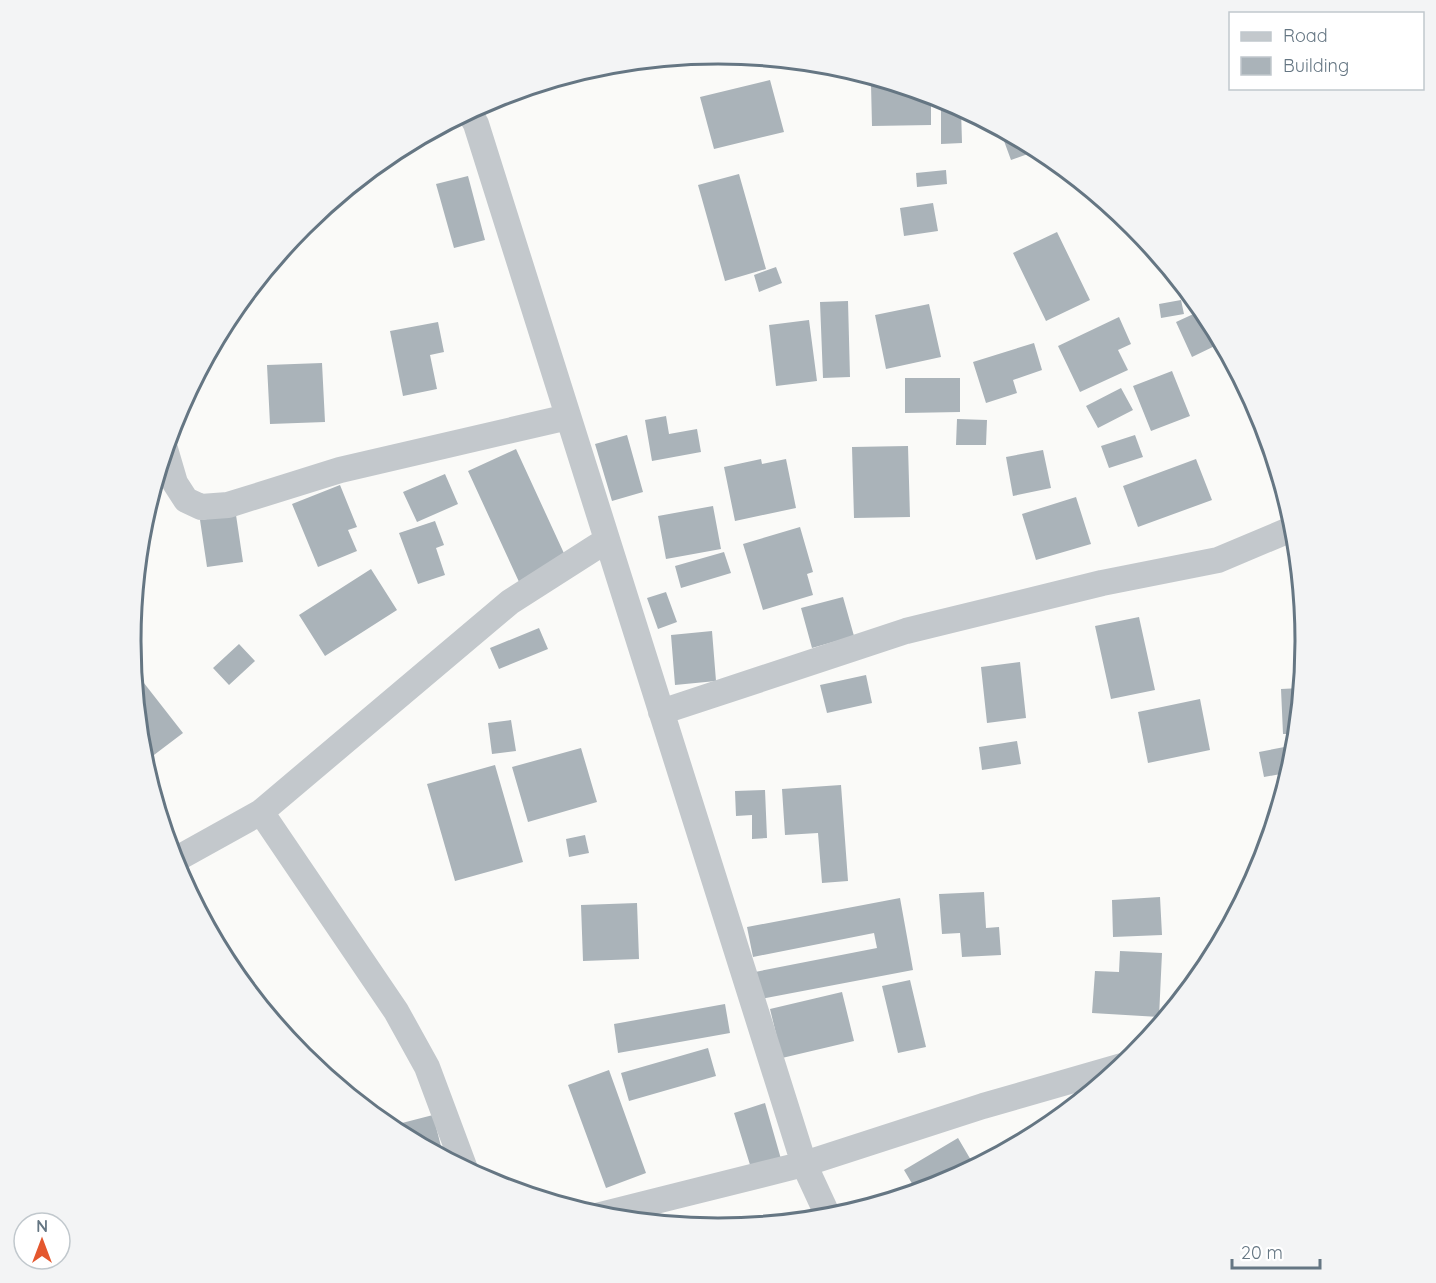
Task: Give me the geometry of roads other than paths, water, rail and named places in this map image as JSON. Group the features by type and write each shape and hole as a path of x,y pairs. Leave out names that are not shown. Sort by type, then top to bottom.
{"street":[{"path":"473,119 804,1164 824,1208"},
{"path":"169,464 175,483 186,500 201,507 228,505 340,470 568,417"},
{"path":"660,712 906,631 1102,583 1218,560 1284,532"},
{"path":"183,856 261,812 510,602 607,540"},
{"path":"261,812 396,1011 428,1067 461,1158"},
{"path":"621,1210 804,1164 983,1106 1101,1072"}]}
